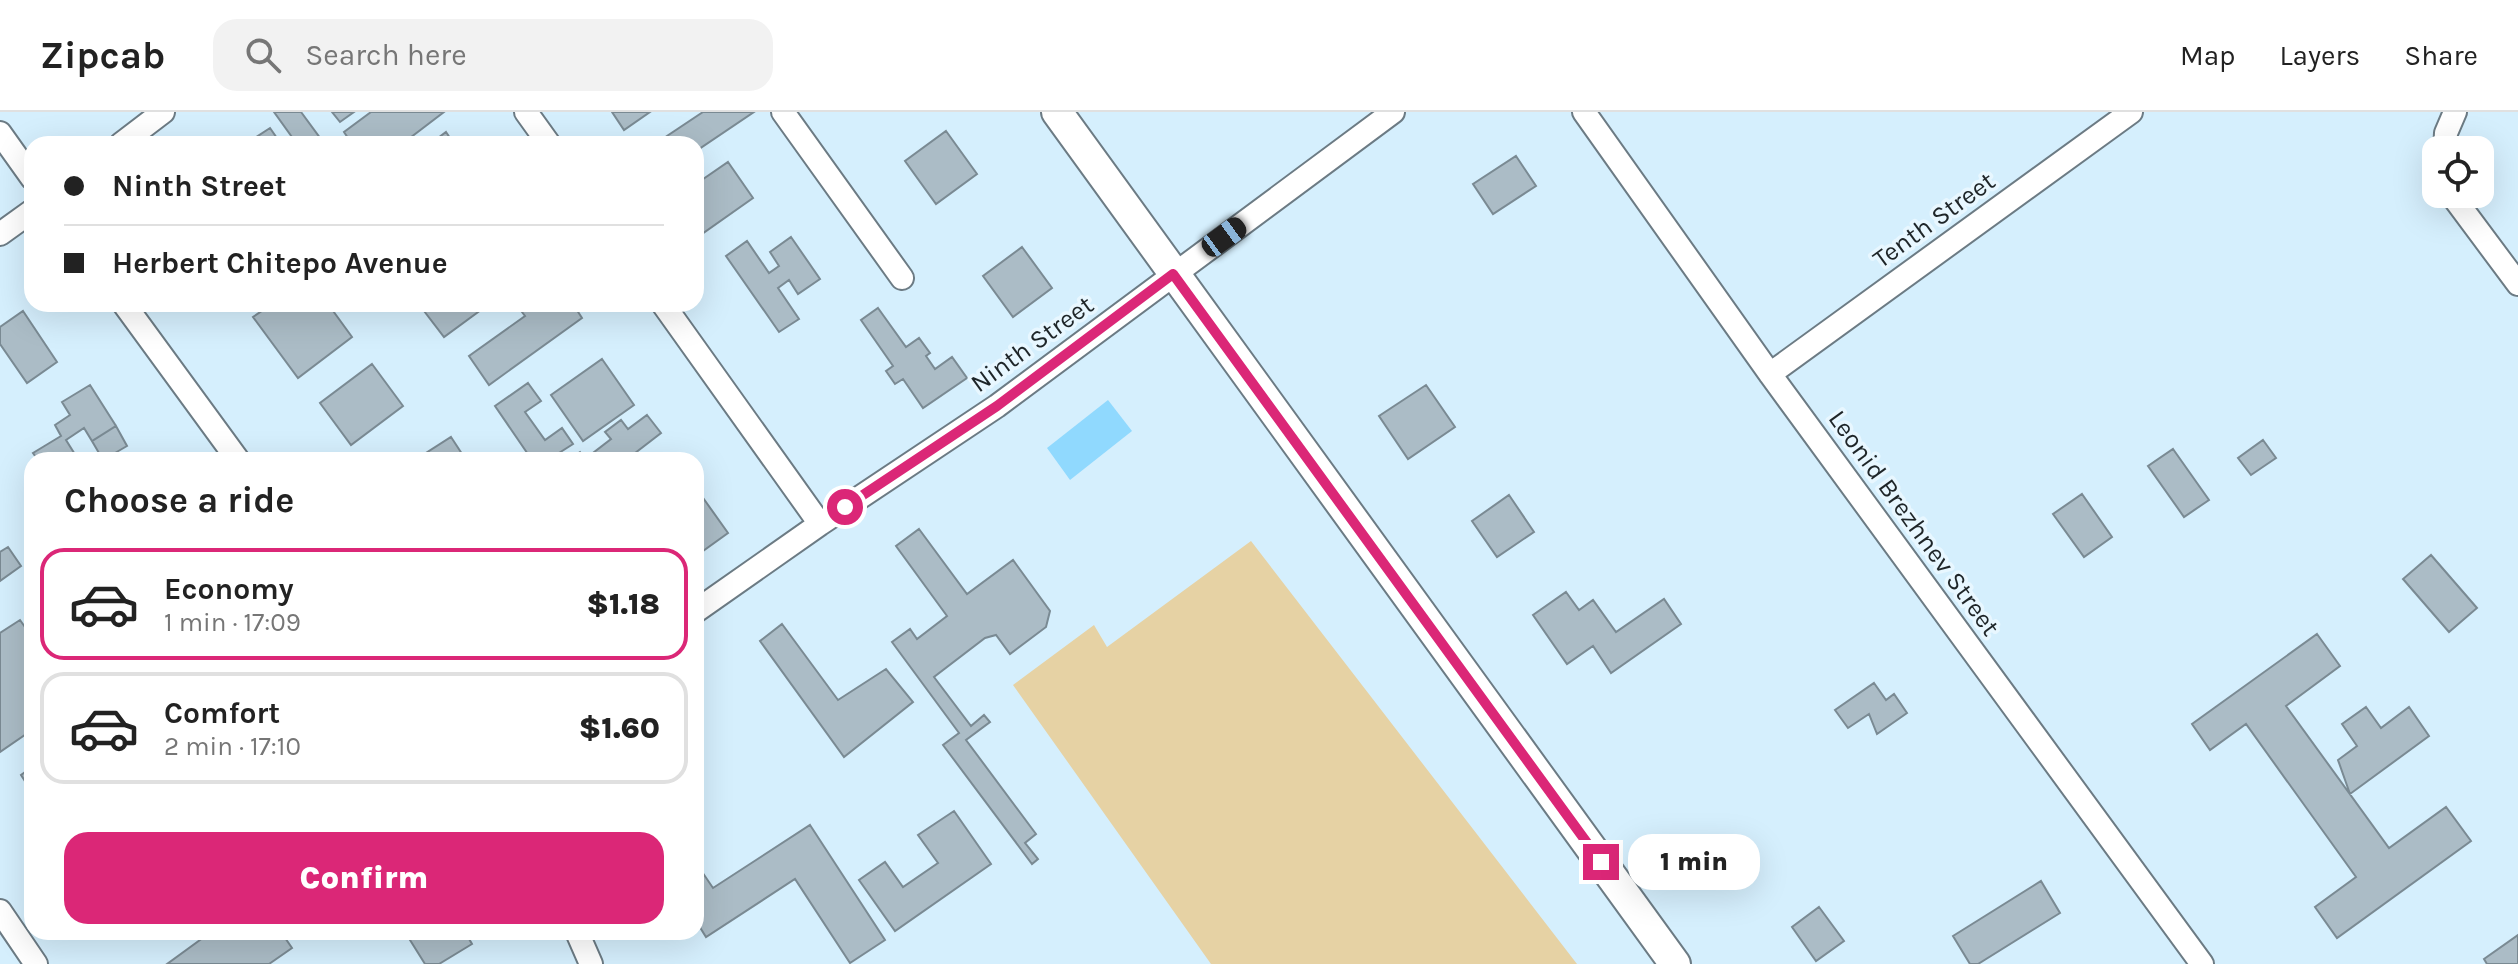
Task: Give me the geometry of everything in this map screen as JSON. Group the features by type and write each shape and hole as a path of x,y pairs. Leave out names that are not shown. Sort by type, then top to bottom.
{"main road":[{"path":"1057,112 1675,964"}],"street":[{"path":"132,136 163,112"},
{"path":"526,112 543,136"},
{"path":"783,112 902,278"},
{"name":"Ninth Street","path":"704,605 997,406 1393,112"},
{"name":"Leonid Brezhnev Street","path":"1584,112 1770,374 2202,964"},
{"name":"Tenth Street","path":"1770,374 2131,112"},
{"path":"2446,136 2455,112"},
{"path":"0,133 24,167"},
{"path":"2461,208 2518,284"},
{"path":"0,234 24,217"},
{"path":"130,312 232,452"},
{"path":"669,312 820,524"},
{"path":"0,911 36,964"},
{"path":"580,940 591,964"}],"shaded area":[{"path":"0,112 2518,112 2518,964 0,964"},
{"path":"1251,541 1577,964 1211,964 1013,685 1094,625 1107,647"}],"water":[{"path":"1108,400 1132,431 1070,480 1047,448"}],"building":[{"path":"274,112 301,112 319,136 291,136"},
{"path":"332,112 354,112 340,122"},
{"path":"371,112 444,112 412,136 347,136 344,132"},
{"path":"612,112 650,112 624,130"},
{"path":"703,112 754,112 704,146 704,136 667,136"},
{"path":"270,128 276,136 258,136"},
{"path":"946,131 977,174 936,204 905,161"},
{"path":"1516,156 1536,186 1493,214 1473,184"},
{"path":"728,162 753,198 704,232 704,178"},
{"path":"791,237 820,279 798,294 789,280 778,288 799,319 779,332 726,256 747,241 769,273 779,266 770,252"},
{"path":"1022,247 1052,288 1013,317 983,276"},
{"path":"878,308 906,347 919,338 930,353 926,356 935,369 952,357 967,378 923,408 903,379 895,384 886,371 893,366 861,320"},
{"path":"23,311 57,362 27,383 0,344 0,327"},
{"path":"260,312 334,312 352,337 298,378 253,317"},
{"path":"425,312 478,312 444,337"},
{"path":"522,312 578,312 582,318 489,385 469,356 525,316"},
{"path":"602,359 634,405 583,441 551,395"},
{"path":"372,364 403,406 351,445 320,403"},
{"path":"528,383 541,401 525,412 545,440 562,428 573,444 561,452 527,452 495,406"},
{"path":"90,385 116,426 92,441 84,428 66,440 74,452 35,452 61,436 55,425 70,415 62,402"},
{"path":"1426,385 1455,427 1408,459 1379,416"},
{"path":"647,415 661,433 636,452 594,452 611,439 605,432 621,420 628,429"},
{"path":"116,426 127,446 117,452 98,452 92,441"},
{"path":"451,437 461,452 428,452"},
{"path":"2263,440 2276,458 2251,475 2238,458"},
{"path":"2173,449 2209,500 2184,517 2148,466"},
{"path":"2082,494 2112,537 2084,557 2053,514"},
{"path":"1509,495 1534,532 1497,557 1472,521"},
{"path":"704,499 728,533 704,550"},
{"path":"919,529 967,594 1013,560 1050,611 1046,627 1010,654 996,635 985,638 934,677 971,726 984,715 990,722 966,740 1036,834 1025,843 1038,859 1032,864 943,745 959,733 892,642 910,629 917,639 947,616 896,546"},
{"path":"8,547 21,566 0,581 0,552"},
{"path":"2431,555 2477,608 2449,632 2403,579"},
{"path":"1566,592 1579,610 1593,600 1616,632 1664,599 1681,624 1611,673 1593,646 1567,664 1533,615"},
{"path":"20,620 24,626 24,736 0,752 0,633"},
{"path":"782,624 838,700 886,669 913,702 844,757 760,641"},
{"path":"2317,634 2340,666 2286,706 2389,848 2446,807 2471,841 2337,938 2315,907 2356,877 2246,724 2210,750 2192,724"},
{"path":"1874,683 1886,700 1894,694 1907,713 1877,734 1869,714 1848,728 1835,710"},
{"path":"2366,707 2381,728 2409,707 2429,736 2350,794 2338,760 2357,746 2342,724"},
{"path":"954,811 991,864 895,931 859,880 885,862 903,887 938,863 918,835"},
{"path":"810,825 885,940 850,963 795,879 706,937 704,875 713,888"},
{"path":"2041,881 2060,913 1978,964 1970,964 1953,936"},
{"path":"1819,907 1844,941 1816,961 1792,927"},
{"path":"2518,935 2518,964 2487,964 2484,959"},
{"path":"200,940 286,940 292,948 269,964 167,964"},
{"path":"410,940 470,940 472,944 439,964 425,964"}],"route":[{"path":"845,507 997,406 1173,274 1601,862"}]}
